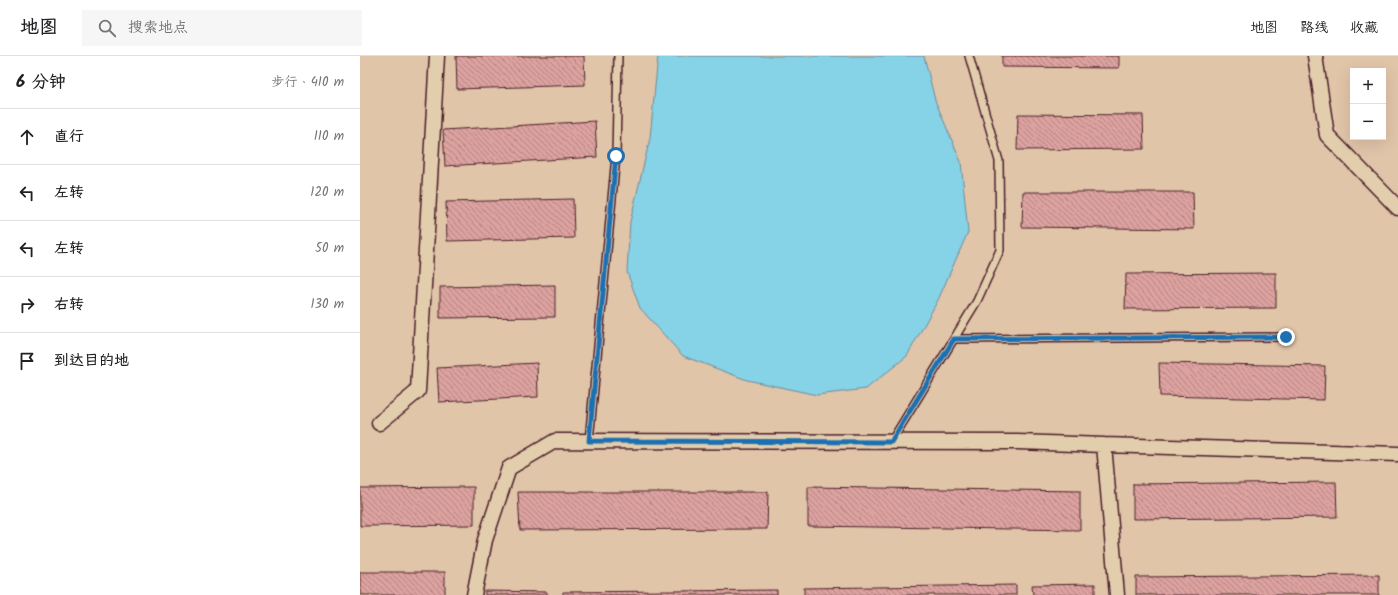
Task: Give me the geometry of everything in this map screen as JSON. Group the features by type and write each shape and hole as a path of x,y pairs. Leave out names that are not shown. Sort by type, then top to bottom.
{"street":[{"path":"379,423 418,391 437,56"},
{"path":"1315,56 1327,135 1398,208"},
{"path":"474,595 485,540 509,468 555,441 1018,442 1398,454"},
{"path":"1104,445 1117,595"}],"lane":[{"path":"589,441 616,156 618,56"},
{"path":"891,442 977,301 1000,250 999,161 969,56"},
{"path":"954,339 1286,337"}],"water":[{"path":"658,56 924,56 935,100 961,162 968,232 938,300 907,356 866,389 817,395 747,380 683,356 640,308 627,272 630,222 650,138"}],"building":[{"path":"456,56 584,56 585,85 457,89"},
{"path":"1002,56 1119,56 1119,68 1002,67"},
{"path":"1018,114 1143,115 1144,149 1017,150"},
{"path":"595,121 597,157 445,166 443,130"},
{"path":"1023,192 1193,192 1194,229 1022,227"},
{"path":"573,199 574,238 447,241 446,202"},
{"path":"1276,273 1276,308 1125,309 1126,274"},
{"path":"555,285 555,317 440,318 440,287"},
{"path":"537,363 538,397 439,402 437,368"},
{"path":"1159,363 1325,366 1324,400 1160,396"},
{"path":"1336,482 1337,517 1133,519 1133,484"},
{"path":"474,487 474,525 360,526 360,488"},
{"path":"808,487 1080,491 1080,530 808,526"},
{"path":"518,492 768,492 767,529 520,530"},
{"path":"360,572 445,572 445,595 360,595"},
{"path":"1379,575 1379,595 1136,595 1136,577"},
{"path":"1095,584 1095,595 1033,595 1032,585"},
{"path":"1016,585 1016,595 804,595 804,588"},
{"path":"777,590 777,595 563,595 563,592"},
{"path":"485,591 547,592 547,595 485,595"}],"route":[{"path":"616,156 589,441 891,442 954,339 1286,337"}]}
